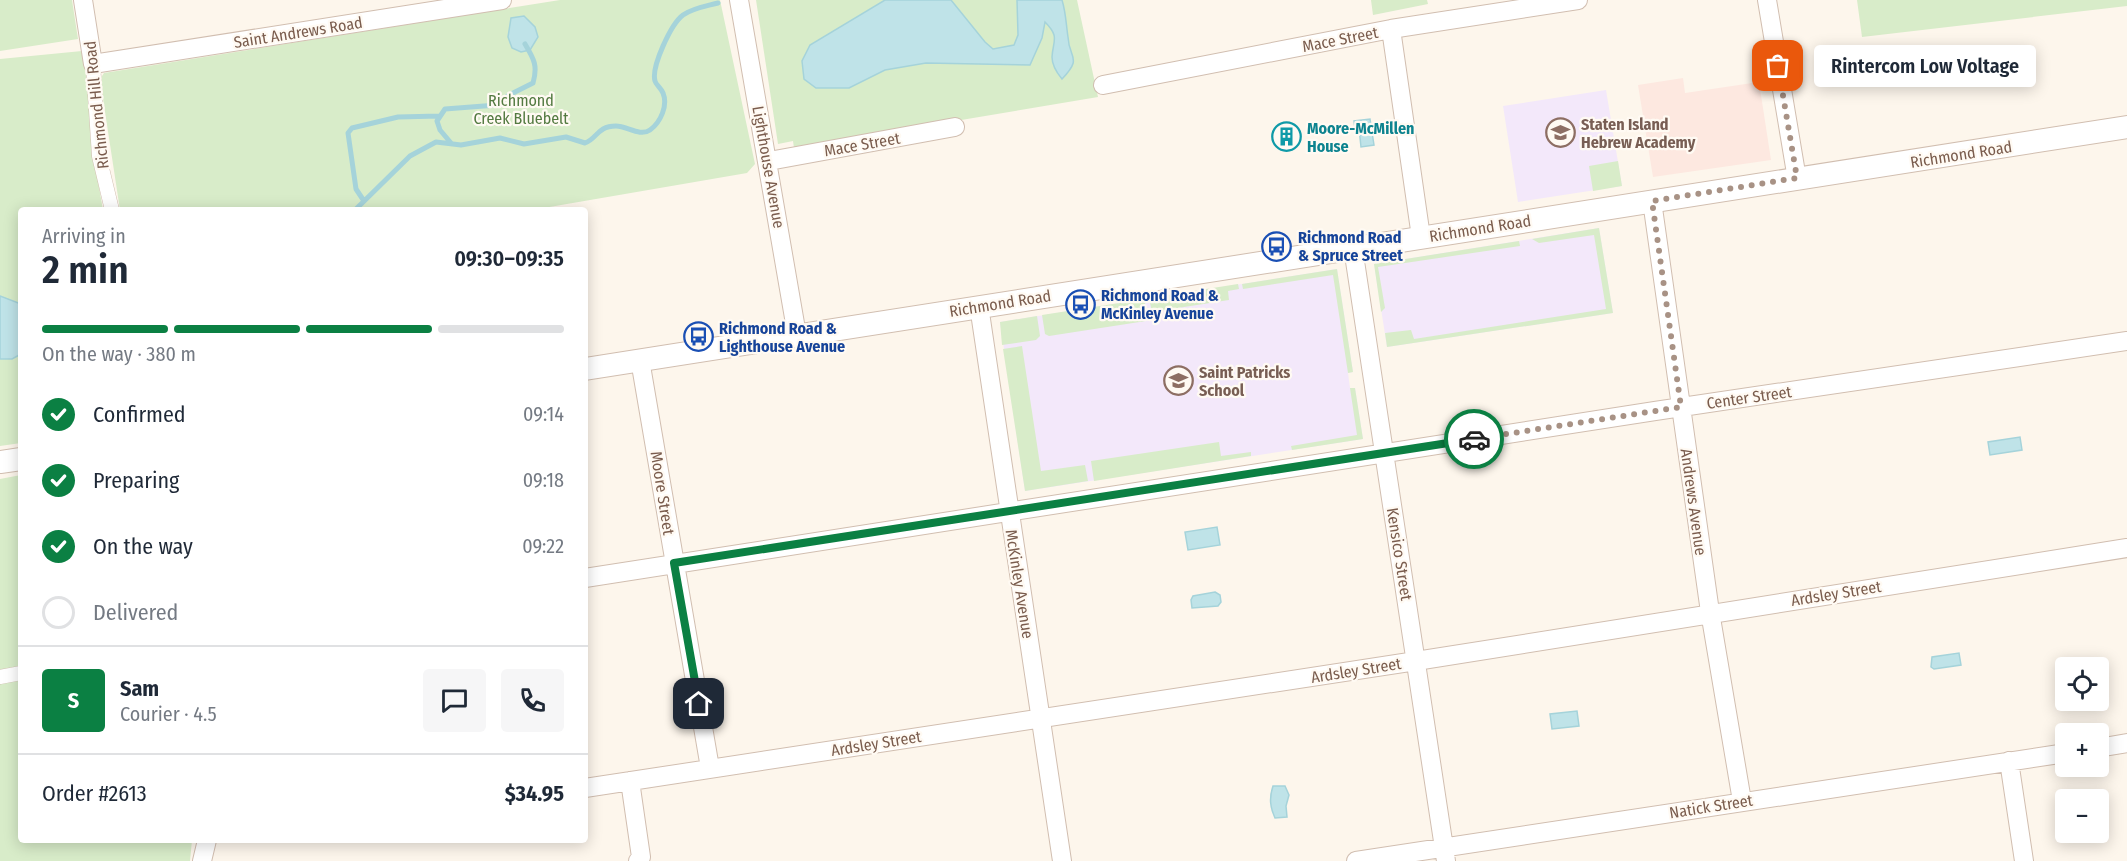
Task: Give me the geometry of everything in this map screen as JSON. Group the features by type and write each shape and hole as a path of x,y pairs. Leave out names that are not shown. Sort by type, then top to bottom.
{"street":[{"name":"Richmond Hill Road","path":"82,0 93,64 92,77 99,156 111,207"},
{"name":"Saint Andrews Road","path":"93,64 502,0"},
{"name":"Lighthouse Avenue","path":"739,0 769,161 797,335"},
{"name":"Mace Street","path":"1103,85 1390,29 1578,0"},
{"path":"1767,0 1797,178"},
{"path":"1390,29 1421,237"},
{"name":"Richmond Road","path":"588,369 2127,127"},
{"name":"Mace Street","path":"769,161 955,128"},
{"name":"Andrews Avenue","path":"1652,201 1710,612 1742,801"},
{"name":"Kensico Street","path":"1353,248 1445,854"},
{"name":"McKinley Avenue","path":"979,306 1062,861"},
{"name":"Center Street","path":"588,577 1681,407 2127,341"},
{"name":"Moore Street","path":"640,360 710,768"},
{"path":"0,462 18,459"},
{"name":"Ardsley Street","path":"588,788 1416,661 1710,612 2127,548"},
{"path":"0,677 18,674"},
{"path":"2109,746 2127,743"},
{"name":"Natick Street","path":"1356,861 1445,854 1742,801 2055,755"},
{"path":"2009,761 2025,861"},
{"path":"630,781 641,857 638,861"},
{"path":"202,861 206,843"}],"shaded area":[{"path":"1683,78 1685,93 1759,82 1771,160 1653,177 1638,85"},
{"name":"Staten Island Hebrew Academy","path":"1606,90 1622,186 1518,202 1503,106"},
{"path":"1599,228 1613,313 1387,347 1374,264"},
{"name":"Saint Patricks School","path":"1337,269 1353,372 1348,373 1350,388 1355,388 1363,439 1025,491 1000,322"}],"green space":[{"path":"0,0 72,0 78,39 0,51"},
{"name":"Richmond Creek Bluebelt","path":"560,0 720,0 755,164 747,173 549,207 120,207 100,79 104,73"},
{"path":"756,0 1077,0 1098,97 794,148 793,141 778,144"},
{"path":"1371,0 1427,0 1428,4 1373,15"},
{"path":"1857,0 2127,0 2127,6 1862,37"},
{"path":"82,51 91,107 90,135 102,207 18,207 18,443 0,446 0,59"},
{"path":"1618,161 1622,186 1593,191 1589,166"},
{"path":"1599,228 1613,313 1387,347 1385,333 1411,330 1414,339 1606,309 1594,235 1539,243 1532,239"},
{"path":"1519,241 1520,246 1378,267 1385,308 1381,312 1374,264"},
{"path":"1337,269 1353,372 1348,373 1333,275 1243,289 1242,284"},
{"path":"1238,284 1239,289 1228,291 1229,300 1152,312 1149,298"},
{"path":"1145,299 1146,321 1049,336 1045,334 1042,315"},
{"path":"1037,316 1040,336 1036,340 1002,345 1000,322"},
{"path":"1022,346 1041,471 1085,465 1088,481 1025,491 1003,349"},
{"path":"1350,388 1355,388 1363,439 1292,450 1291,446 1357,435"},
{"path":"1219,442 1221,456 1251,452 1251,456 1094,481 1091,461"},
{"path":"18,476 18,843 192,843 190,861 0,861 0,479"}],"water":[{"path":"885,0 951,0 993,49 1014,45 1018,35 1017,0 1062,0 1073,58 1072,66 1062,79 1052,60 1055,39 1053,31 1045,22 1042,38 1030,65 926,63 885,70 849,88 816,88 804,79 802,61 810,45"},
{"path":"524,16 535,27 538,37 530,50 521,52 512,48 508,37 511,18"},
{"path":"1370,119 1374,145 1361,147 1359,128 1355,129 1354,121"},
{"path":"0,296 18,303 18,356 12,359 0,359"},
{"path":"2020,437 2022,450 1990,455 1988,442"},
{"path":"1217,527 1220,545 1188,550 1185,532"},
{"path":"1215,592 1220,595 1221,602 1218,606 1192,608 1193,596"},
{"path":"1959,653 1961,665 1934,669 1931,667 1932,657"},
{"path":"1577,711 1579,726 1552,729 1550,714"},
{"path":"1273,786 1285,786 1289,795 1286,806 1287,817 1275,818 1271,802"}],"waterway":[{"path":"358,207 410,156 436,142 461,145 500,138 524,144 566,137 585,143 605,128 620,126 638,132 650,130 657,123 665,103 655,75 659,56 668,36 683,15 718,3"},
{"path":"451,143 440,130 437,121 445,109 497,105 509,95 533,83 534,63 525,44"},
{"path":"364,201 356,189 348,133 352,128 398,117 439,116"}],"way so far":[{"path":"1474,439 1681,407 1652,201 1797,178 1778,66"}],"place":[{"name":"Rintercom Low Voltage","path":"1778,66"},
{"name":"Staten Island Hebrew Academy","path":"1560,133"},
{"name":"Moore-McMillen House","path":"1286,137"},
{"name":"Richmond Road & Spruce Street","path":"1277,246"},
{"name":"Richmond Road & McKinley Avenue","path":"1080,304"},
{"name":"Richmond Road & Lighthouse Avenue","path":"698,337"},
{"name":"Saint Patricks School","path":"1178,381"}],"route":[{"path":"699,704 674,563 1474,439"}]}
